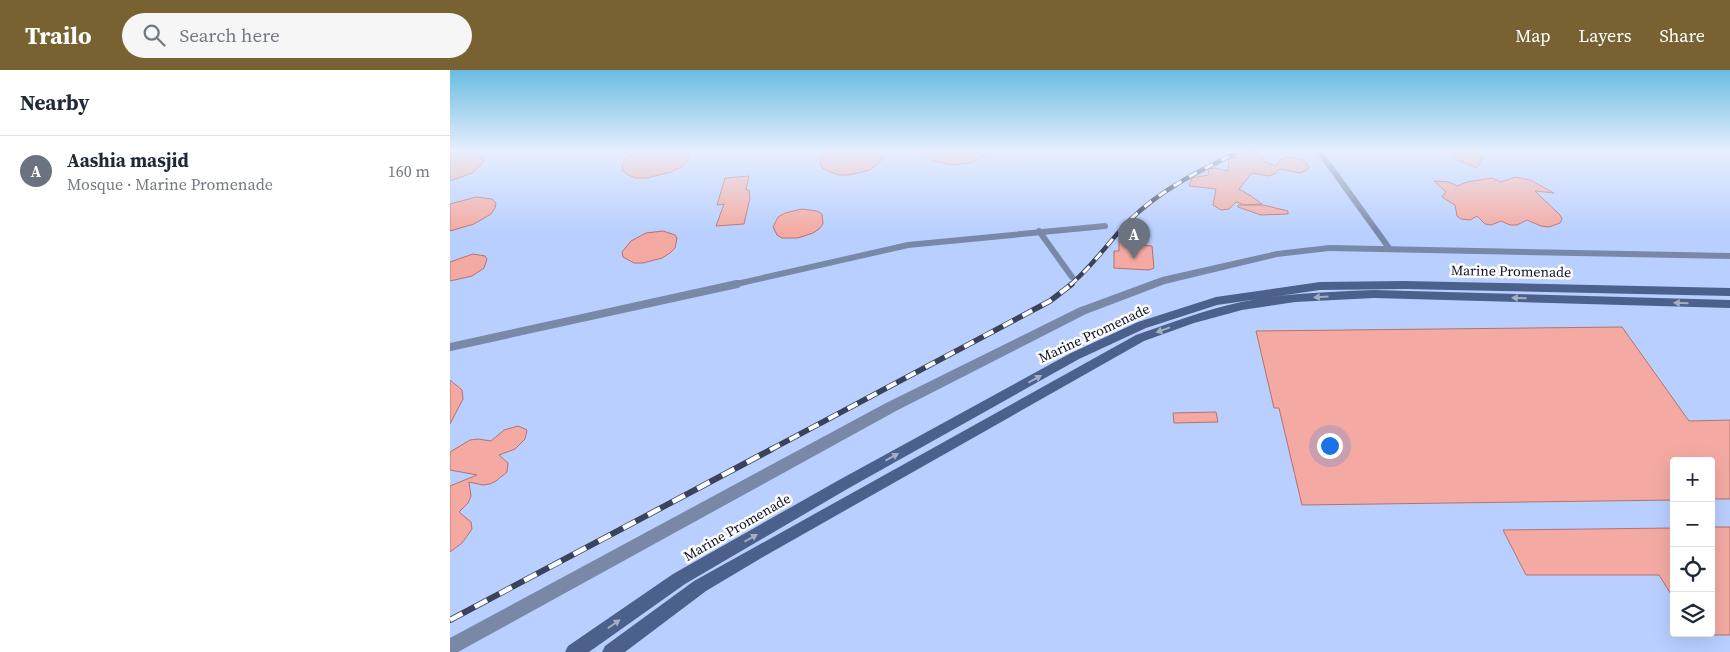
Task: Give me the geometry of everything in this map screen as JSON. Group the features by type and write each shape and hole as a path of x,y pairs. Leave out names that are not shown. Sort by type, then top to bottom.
{"main road":[{"name":"Marine Promenade","path":"574,652 679,579 844,484 1075,356 1142,325 1216,301 1320,286 1404,285 1730,292"},
{"name":"Marine Promenade","path":"611,652 700,586 758,552 1140,338 1191,320 1242,306 1295,298 1374,294 1730,304"}],"street":[{"path":"450,647 891,407 1082,311 1162,281 1277,254 1329,248 1730,256"}],"lane":[{"path":"1339,178 1389,248"},
{"path":"450,347 624,310 908,245 1105,226"},
{"path":"1039,231 1072,277"}],"shaded area":[{"path":"450,178 1730,178 1730,652 450,652"}],"building":[{"path":"725,178 749,178 746,190 749,190 750,198 744,224 716,226 724,204 717,205"},
{"path":"1192,178 1248,178 1239,189 1262,204 1245,205 1236,202 1229,209 1221,210 1213,205 1216,189 1189,186"},
{"path":"1491,178 1501,182 1512,178 1530,180 1554,193 1535,191 1560,215 1562,219 1560,223 1549,227 1527,220 1517,225 1510,225 1501,221 1491,225 1485,224 1477,216 1470,220 1461,219 1457,216 1455,205 1442,197 1446,192 1434,181 1449,182 1457,186 1467,182"},
{"path":"476,197 492,199 496,203 491,214 474,224 450,231 450,204"},
{"path":"1238,205 1263,205 1288,211 1288,214 1261,215 1238,207"},
{"path":"802,209 817,211 822,214 823,224 819,229 798,238 782,238 777,235 773,227 778,217 785,213"},
{"path":"663,231 675,235 677,238 675,248 670,253 662,258 643,263 634,263 623,257 622,252 631,241 646,233"},
{"path":"1119,239 1137,239 1138,245 1152,246 1154,268 1149,270 1114,268 1114,251 1119,251"},
{"path":"473,254 485,256 487,259 484,268 472,276 450,281 450,262"},
{"path":"1622,327 1689,421 1730,420 1730,499 1715,499 1715,457 1670,457 1670,500 1302,505 1279,408 1274,408 1256,331"},
{"path":"450,380 462,390 463,399 450,424"},
{"path":"1216,412 1218,422 1174,423 1173,413"},
{"path":"518,426 527,430 525,439 515,449 499,455 508,463 507,472 490,484 483,485 469,482 471,496 468,503 459,512 471,522 472,529 462,543 450,552 450,486 477,475 450,470 450,452 470,440 491,441 504,430"},
{"path":"1715,527 1730,527 1730,635 1715,635"},
{"path":"1670,528 1670,593 1659,575 1526,575 1503,530"}],"railway":[{"path":"1070,285 1142,209 1188,178"},
{"path":"770,450 1050,301 1072,284"},
{"path":"450,620 772,449"}],"place":[{"name":"Aashia masjid","path":"1134,259"}]}
